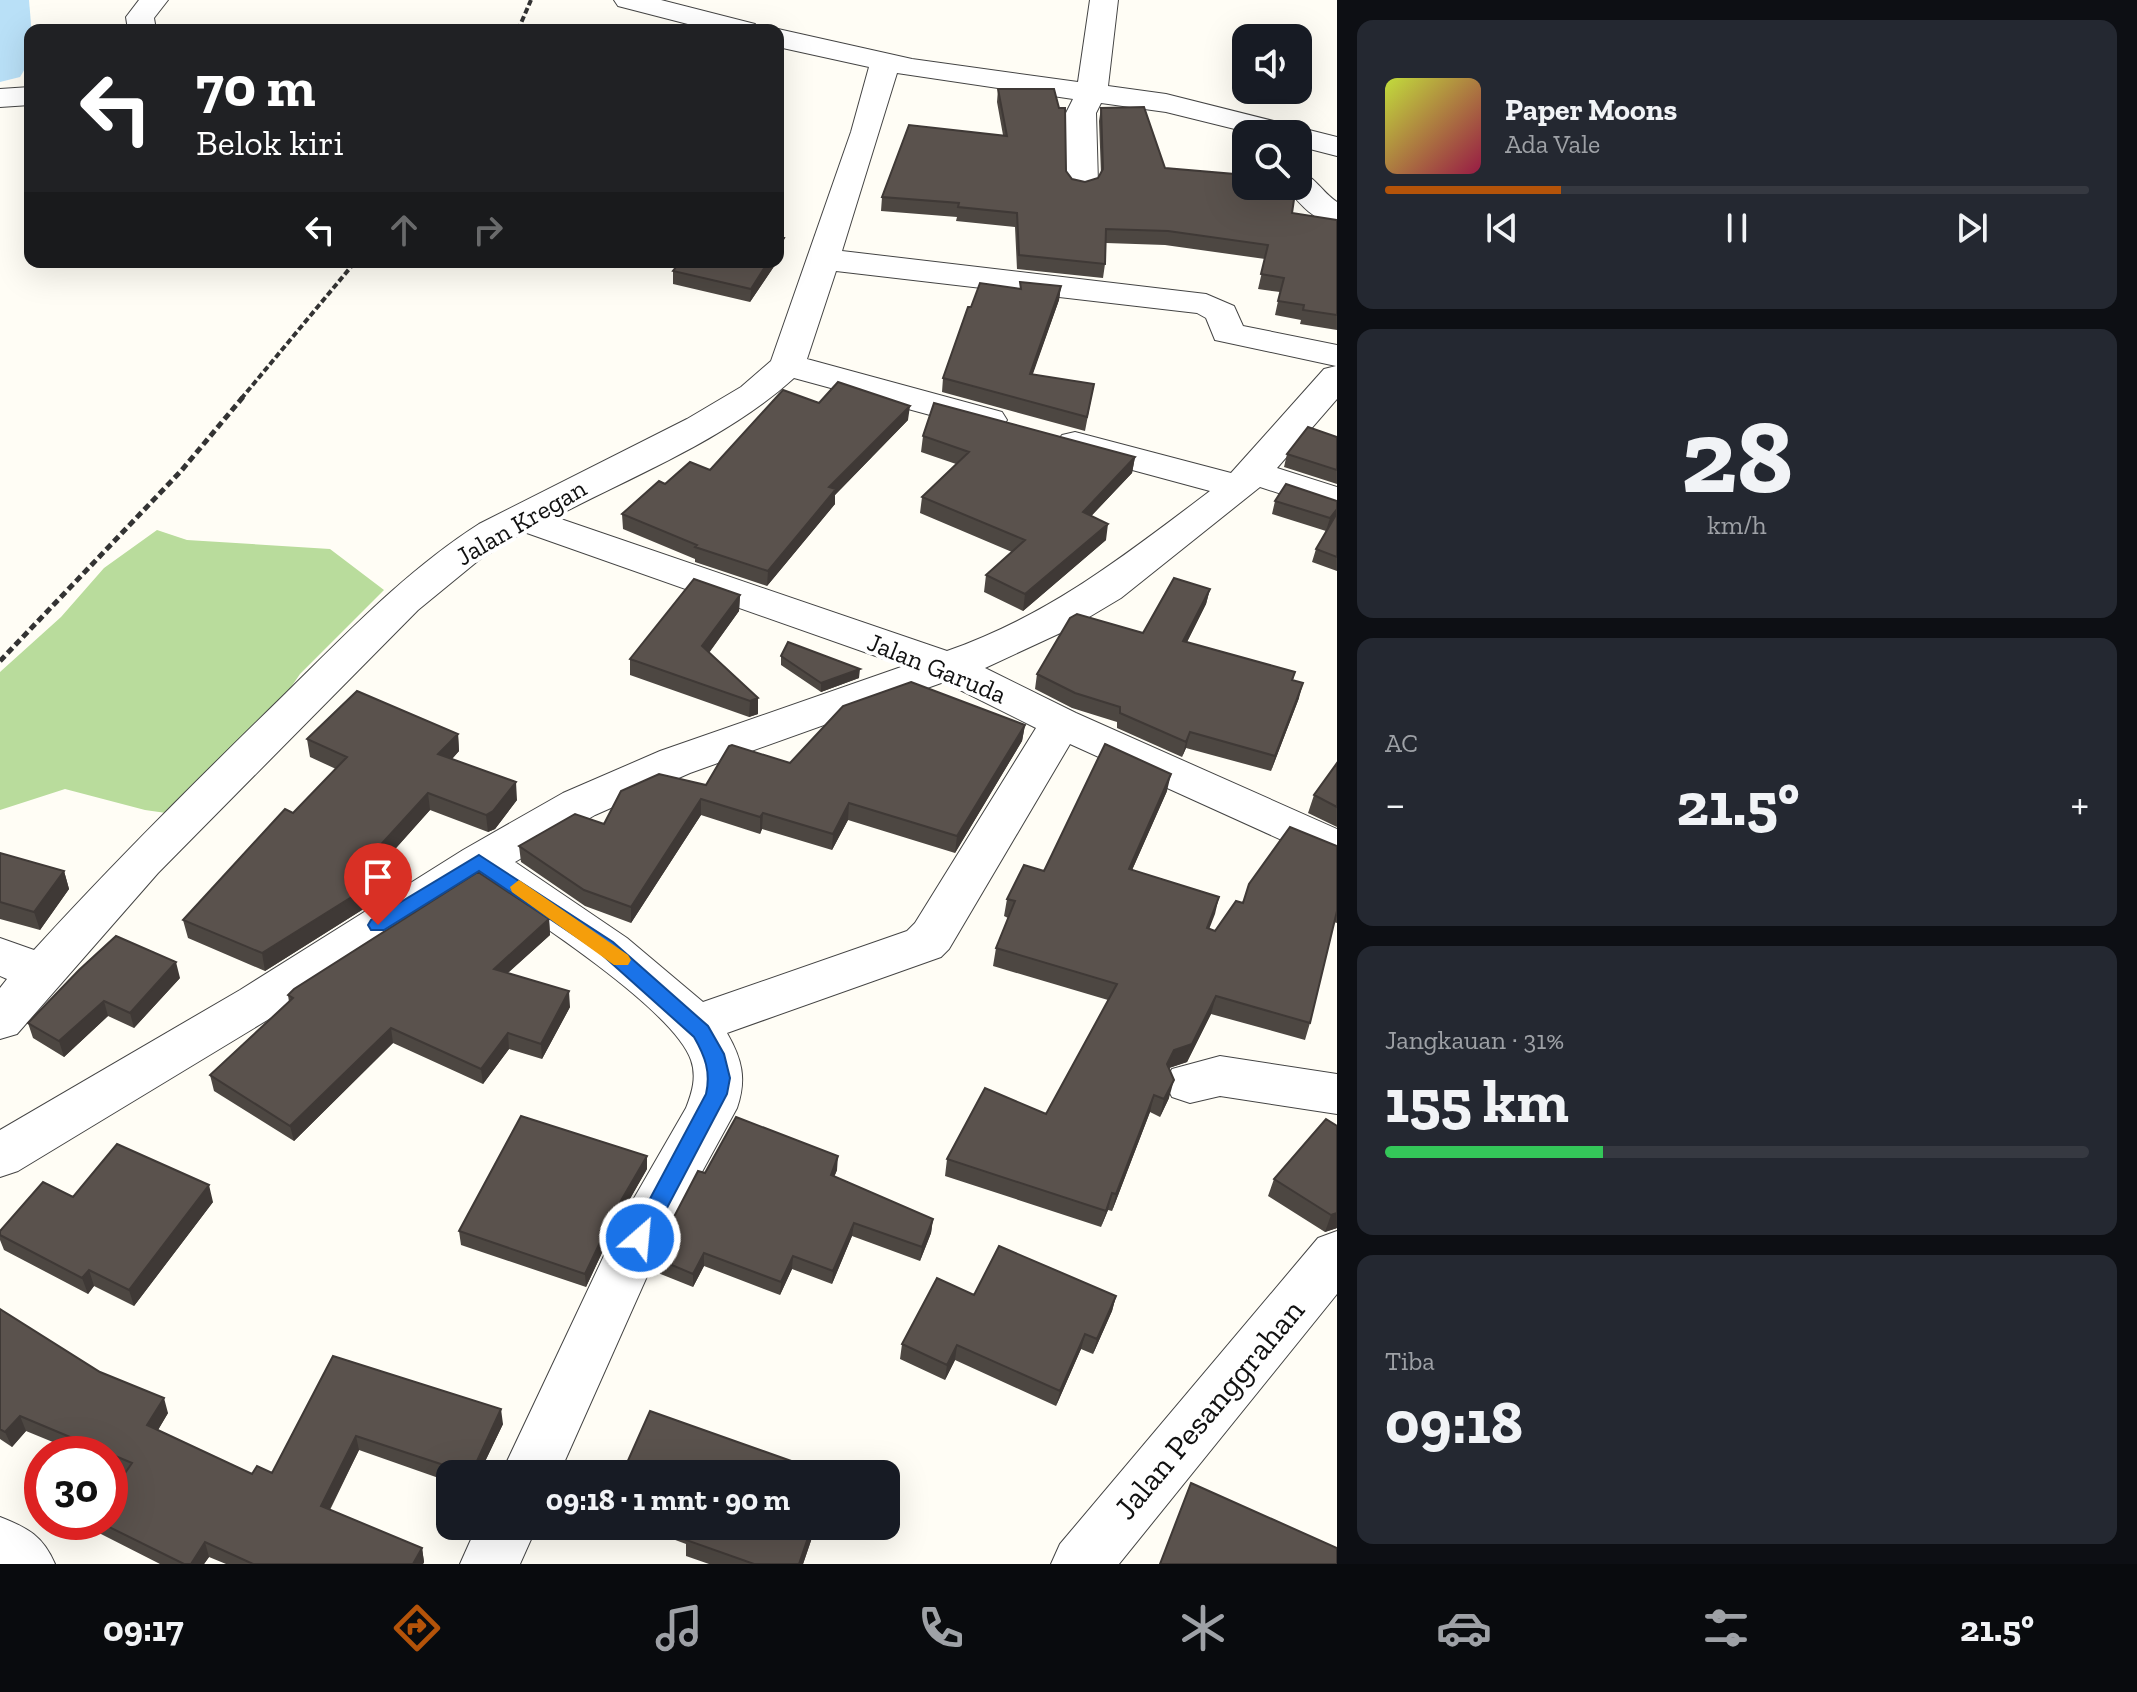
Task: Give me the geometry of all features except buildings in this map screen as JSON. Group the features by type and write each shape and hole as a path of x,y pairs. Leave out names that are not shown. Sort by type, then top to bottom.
{"street":[{"path":"141,24 140,17 154,0"},
{"path":"628,0 722,24"},
{"path":"1082,183 1081,113 1092,92 1104,0"},
{"path":"784,39 885,63 1166,103 1233,120"},
{"name":"Jalan Kregan","path":"0,1020 21,965 142,861 404,601 465,551 493,533 713,419 754,395 787,365 866,132 885,63"},
{"path":"0,98 24,96"},
{"path":"1312,140 1337,147"},
{"path":"1312,198 1337,216"},
{"path":"821,259 1206,304 1222,313 1227,333 1337,356"},
{"path":"787,365 1028,430 1337,500"},
{"path":"0,1156 257,1003 479,862 579,804 675,762 996,649 1055,620 1107,589 1246,480 1337,377"},
{"name":"Jalan Garuda","path":"524,519 946,666 1061,723 1337,848"},
{"path":"693,1025 924,944 932,936 1061,723"},
{"path":"479,862 606,947 693,1025 714,1054 720,1078 716,1094 653,1210 537,1460"},
{"path":"1190,1083 1220,1076 1337,1094"},
{"name":"Jalan Pesanggrahan","path":"1081,1564 1337,1254"},
{"path":"490,1564 501,1540"},
{"path":"0,1545 25,1564"}],"path":[{"path":"521,24 531,0"},
{"path":"0,661 181,471 350,268"}],"green space":[{"path":"157,530 187,540 330,549 384,590 300,674 270,718 180,815 145,810 65,789 0,810 0,672 61,617 104,568"}],"waterway":[{"path":"0,65 4,54 1,0"}],"slow traffic":[{"path":"519,887 621,960"}],"route":[{"path":"378,925 479,862 545,903 606,947 701,1032 714,1054 720,1078 716,1094 640,1238"}]}
